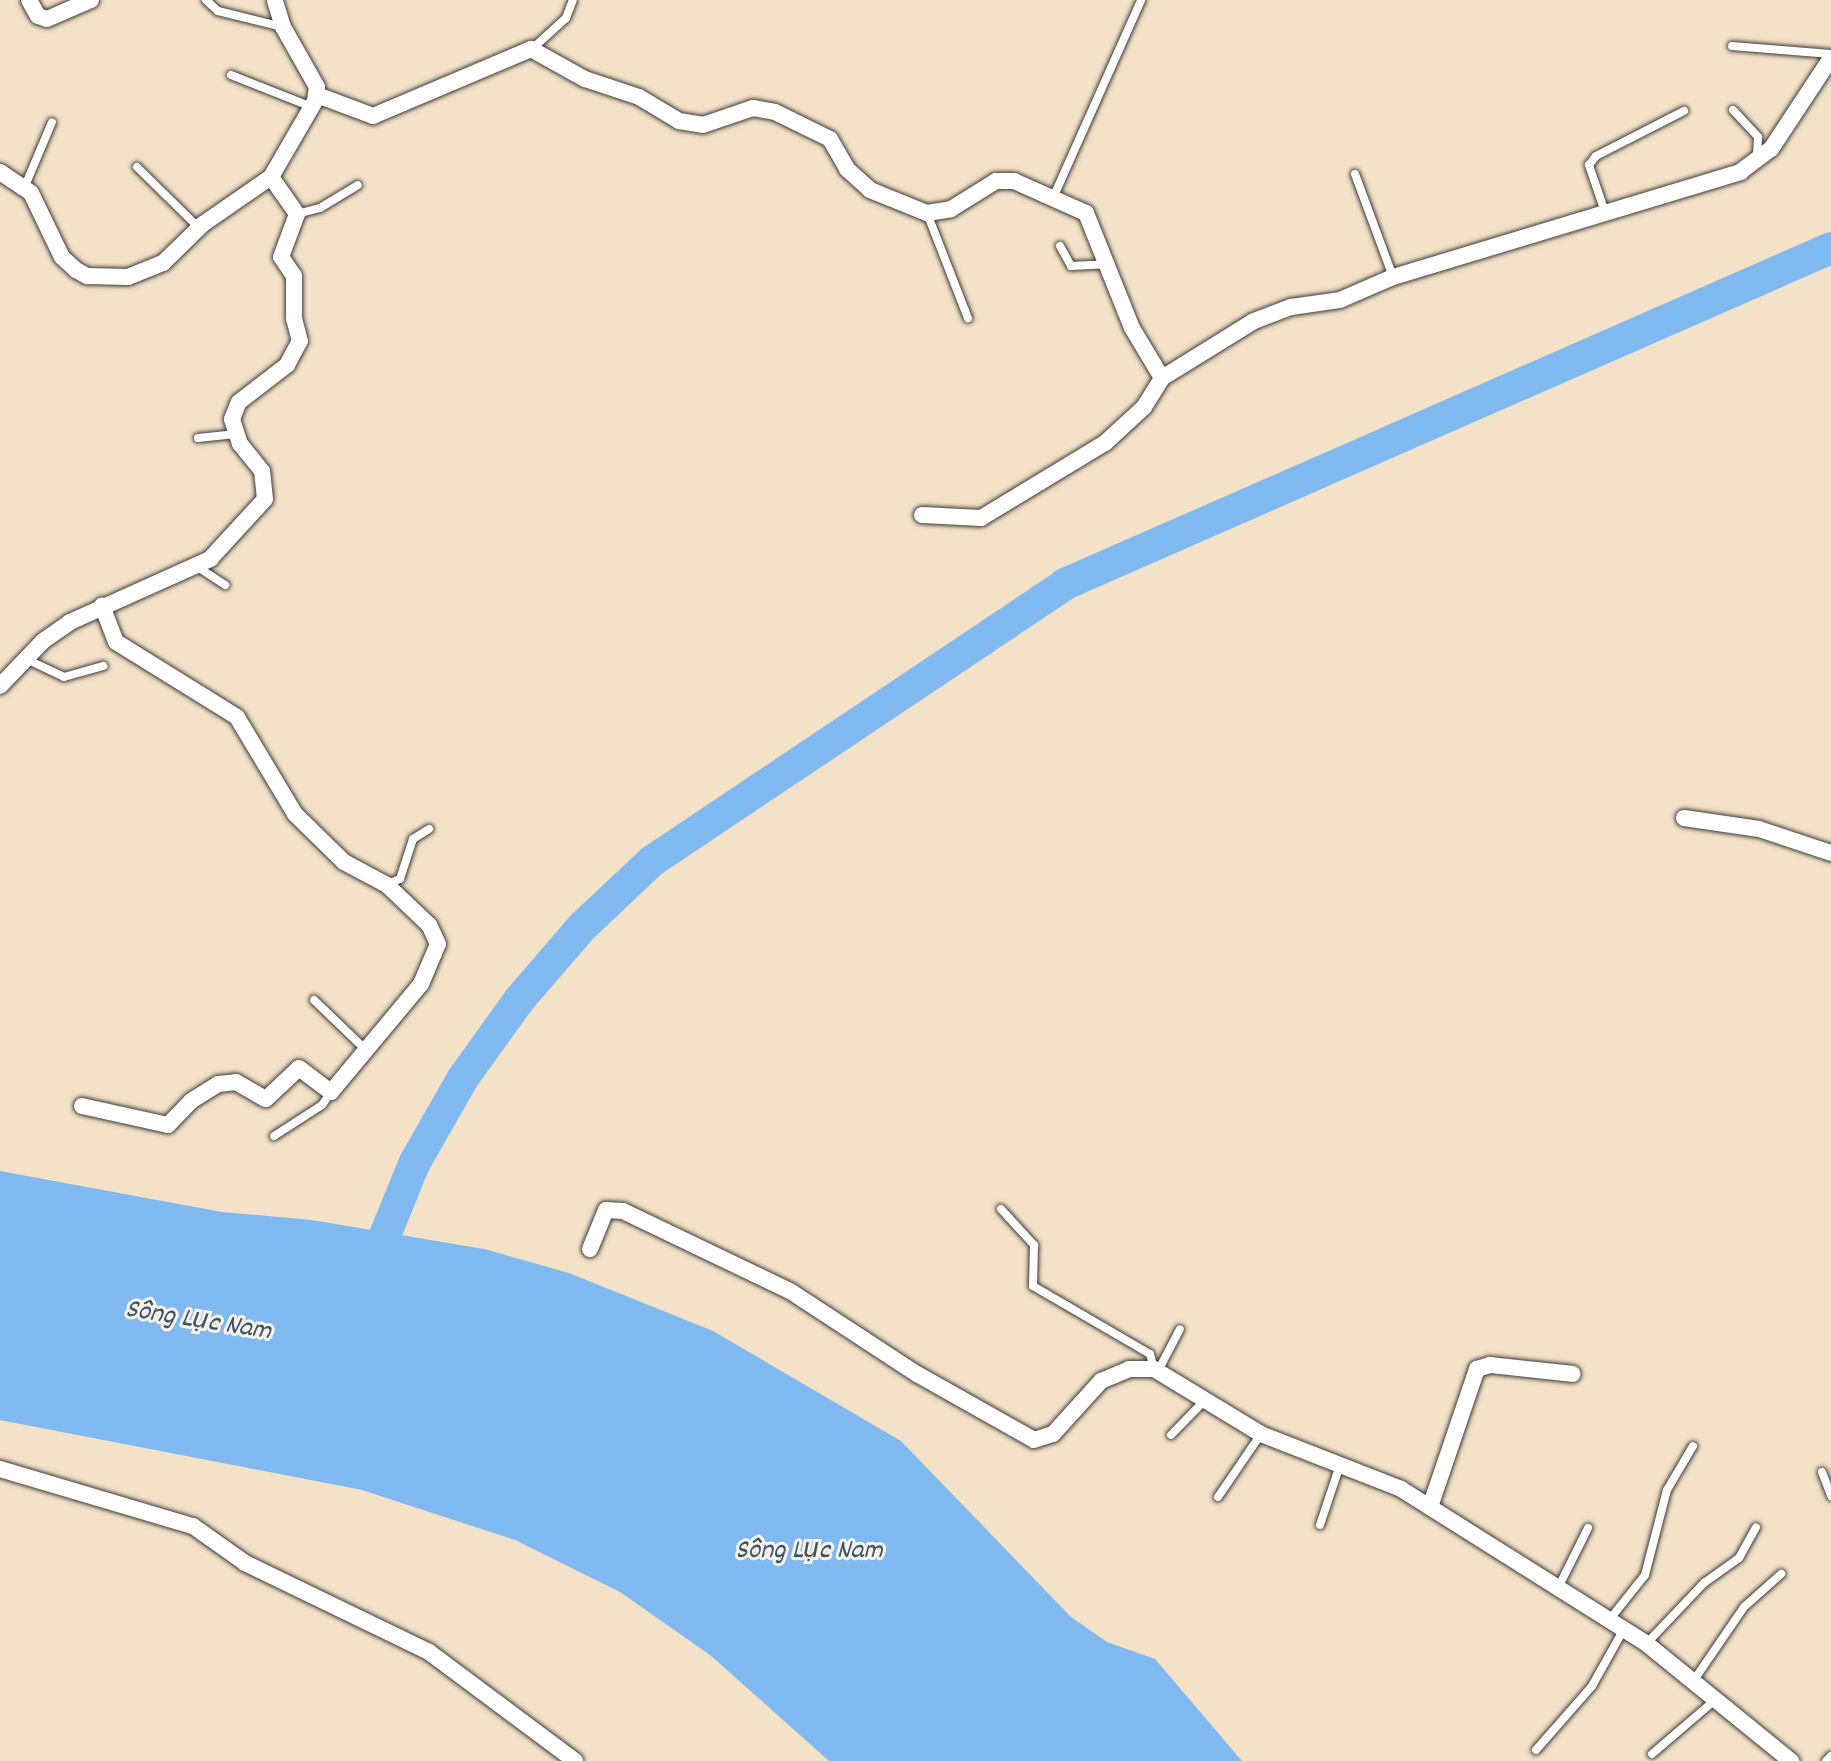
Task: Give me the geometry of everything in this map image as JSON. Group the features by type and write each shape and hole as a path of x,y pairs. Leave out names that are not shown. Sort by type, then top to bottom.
{"street":[{"path":"29,0 38,16 47,19 91,0"},
{"path":"275,0 314,101"},
{"path":"314,101 373,116 531,49 585,79 639,97 679,121 703,125 753,108 775,112 830,139 847,169 870,190 927,213 951,209 1004,179 1086,213 1132,328 1162,378"},
{"path":"922,515 981,518 1105,443 1144,407 1162,378 1254,321 1291,307 1340,300 1393,277 1747,168 1771,149 1831,56"},
{"path":"0,172 25,186 62,257 87,276 144,273 163,263 199,228 271,177 314,101"},
{"path":"0,686 52,633 102,606 196,566 221,550 265,499 262,471 234,434 239,402 287,365 300,341 294,318 294,276 281,257 297,214 271,177"},
{"path":"82,1106 168,1125 191,1101 218,1084 236,1082 266,1099 299,1068 331,1092 369,1052 421,984 438,944 429,925 387,885 344,862 295,814 247,731 229,710 116,642 102,606"},
{"path":"1684,818 1759,829 1831,853"},
{"path":"590,1249 606,1210 623,1211 790,1291 930,1382 1034,1440 1053,1434 1101,1381 1129,1369 1156,1370 1261,1434 1385,1481 1559,1586 1647,1644 1791,1761"},
{"path":"1430,1507 1477,1369 1490,1365 1573,1374"},
{"path":"0,1469 193,1526 245,1563 429,1652 575,1761"}],"lane":[{"path":"206,0 218,11 283,27"},
{"path":"531,49 566,18 573,0"},
{"path":"1053,198 1141,0"},
{"path":"1732,46 1831,56"},
{"path":"231,75 314,101"},
{"path":"1733,110 1761,144 1747,168"},
{"path":"1605,212 1589,165 1596,156 1684,111"},
{"path":"25,186 52,122"},
{"path":"137,167 199,228"},
{"path":"1355,174 1393,277"},
{"path":"297,214 320,208 358,185"},
{"path":"927,213 968,318"},
{"path":"1060,246 1071,266 1106,264"},
{"path":"198,438 234,434"},
{"path":"196,566 225,585"},
{"path":"25,658 64,677 103,666"},
{"path":"387,885 400,879 413,839 429,829"},
{"path":"314,1000 369,1052"},
{"path":"274,1136 322,1105 331,1092"},
{"path":"1001,1209 1034,1245 1033,1286 1150,1354 1156,1370"},
{"path":"1156,1370 1180,1329"},
{"path":"1171,1435 1205,1400"},
{"path":"1218,1497 1261,1434"},
{"path":"1536,1750 1592,1686 1617,1624 1645,1575 1667,1490 1693,1446"},
{"path":"1320,1525 1340,1464"},
{"path":"1822,1472 1831,1496"},
{"path":"1647,1644 1704,1583 1739,1558 1756,1527"},
{"path":"1559,1586 1588,1528"},
{"path":"1694,1680 1744,1607 1781,1574"},
{"path":"1652,1754 1717,1698"},
{"path":"1826,1761 1831,1756"}],"water":[{"name":"Sông Lục Nam","path":"0,1171 222,1212 312,1220 484,1249 569,1273 713,1331 901,1441 1071,1617 1107,1642 1155,1659 1242,1761 829,1761 710,1655 620,1592 515,1540 362,1490 0,1420"}],"waterway":[{"path":"369,1274 415,1162 463,1078 519,1000 582,927 652,861 1065,584 1831,248"}]}
